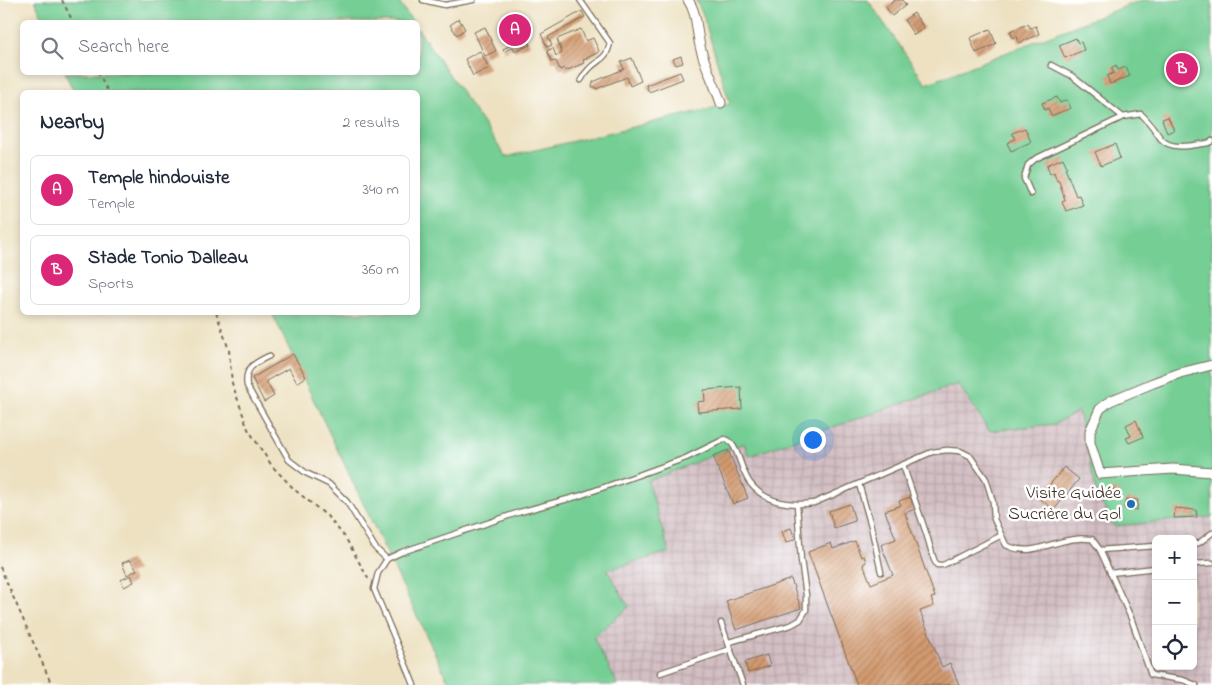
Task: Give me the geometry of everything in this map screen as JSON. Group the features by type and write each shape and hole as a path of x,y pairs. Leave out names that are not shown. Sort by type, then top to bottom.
{"street":[{"path":"688,0 696,15 696,30 701,52 721,102"},
{"path":"1212,365 1180,373 1110,401 1100,409 1090,431 1090,443 1100,474 1173,469 1212,472"}],"lane":[{"path":"423,0 444,6 473,0"},
{"path":"580,0 610,43 608,54 589,68 581,80"},
{"path":"1051,65 1072,76 1123,117"},
{"path":"1031,194 1024,178 1028,165 1035,159 1123,117 1141,114 1152,124 1163,140 1177,147 1212,142"},
{"path":"269,356 255,362 248,371 246,379 247,386 271,430 289,460 306,473 329,484 346,502 376,549 387,559"},
{"path":"414,685 374,588 378,573 387,559 402,552 493,521 580,496 686,458 725,438 732,443 749,482 765,497 797,505 814,504 932,452 960,451 970,456 986,479 993,502 994,519 1000,536 1006,545 1020,550 1043,547 1075,538 1092,539 1100,550 1131,618 1151,675 1183,680 1196,685"},
{"path":"903,464 934,560 937,564 943,565 1000,536"},
{"path":"859,484 881,572"},
{"path":"729,642 791,625 800,620 806,610 797,505"},
{"path":"1197,543 1212,533"},
{"path":"1100,550 1152,546"},
{"path":"1197,564 1212,563"},
{"path":"1110,573 1152,568"},
{"path":"721,623 743,685"},
{"path":"660,673 731,649"}],"path":[{"path":"62,0 72,20"},
{"path":"100,75 107,90"},
{"path":"0,568 52,684 47,685"}],"shaded area":[{"path":"958,384 1055,424 1078,410 1097,494 1114,526 1212,517 1212,685 618,685 593,637 629,607 607,570 668,552 647,481 744,443 749,456"}],"green space":[{"path":"35,0 397,0 412,20 43,20"},
{"path":"696,0 868,0 926,84 1141,0 1212,0 1212,517 1114,526 1097,494 1078,411 1055,424 989,431 958,384 749,456 744,443 648,481 669,552 607,570 629,607 593,637 618,685 450,685 273,315 420,315 420,90 73,90 66,75 420,75 420,32 506,157 730,104 703,15"}],"building":[{"path":"895,0 902,0 906,5 892,16 886,7"},
{"path":"582,11 585,17 548,37 552,45 547,47 541,34"},
{"path":"914,13 924,28 914,35 904,20"},
{"path":"459,19 465,29 457,35 450,25"},
{"path":"523,21 527,29 522,31 524,35 509,40 504,31"},
{"path":"1028,24 1030,28 1036,26 1039,34 1019,43 1017,36 1013,38 1010,31"},
{"path":"485,27 496,51 485,56 474,32"},
{"path":"581,29 586,41 593,38 599,51 583,60 584,63 565,71 564,68 560,70 556,61 552,62 547,51 553,48 556,56 562,53 557,39"},
{"path":"990,29 996,44 976,53 970,38"},
{"path":"527,38 530,45 515,51 513,47 504,52 503,49"},
{"path":"1076,38 1078,43 1081,42 1084,50 1065,58 1059,45"},
{"path":"480,51 489,68 473,76 465,59"},
{"path":"681,56 683,63 676,65 673,59"},
{"path":"632,58 641,81 630,86 627,77 596,89 596,87 592,87 593,82 624,69 621,62"},
{"path":"1116,65 1118,70 1126,67 1130,76 1110,84 1107,76 1114,73 1111,68"},
{"path":"680,72 683,79 649,92 646,85"},
{"path":"1057,97 1060,103 1067,100 1071,108 1051,116 1048,108 1045,110 1042,103"},
{"path":"1168,117 1174,130 1167,133 1162,119"},
{"path":"1025,128 1031,142 1011,151 1007,143 1015,139 1012,133"},
{"path":"1115,144 1120,158 1101,166 1095,152"},
{"path":"1063,158 1076,196 1079,195 1083,205 1066,211 1062,202 1065,200 1059,181 1057,181 1054,172 1050,174 1047,165"},
{"path":"293,354 306,377 297,383 289,368 266,381 274,396 264,402 252,378"},
{"path":"741,387 742,409 698,412 697,402 705,401 704,390"},
{"path":"1136,420 1143,437 1129,443 1126,438 1131,436 1126,425"},
{"path":"728,450 748,498 733,504 713,456"},
{"path":"1064,467 1079,479 1054,510 1039,498"},
{"path":"1111,489 1119,491 1117,499 1109,498"},
{"path":"910,497 915,509 905,513 935,597 931,598 934,606 920,611 942,667 950,663 959,685 857,685 808,552 831,543 833,549 855,541 861,557 864,556 866,562 863,564 871,584 893,575 881,545 896,539 885,511 901,505 899,501"},
{"name":"Visite Guidée Sucrière du Gol","path":"1126,499 1138,500 1137,510 1124,508"},
{"path":"850,504 855,521 834,528 829,511"},
{"path":"1175,508 1196,510 1197,517 1174,518"},
{"path":"791,528 795,539 786,543 782,531"},
{"path":"130,560 137,570 127,575 122,563"},
{"path":"131,575 134,582 124,587 121,580"},
{"path":"791,579 801,608 736,630 726,601"},
{"path":"767,655 770,666 748,673 745,662"}],"place":[{"name":"Temple hindouiste","path":"515,30"},
{"name":"Stade Tonio Dalleau","path":"1182,69"},
{"name":"Visite Guidée Sucrière du Gol","path":"1131,504"}]}
